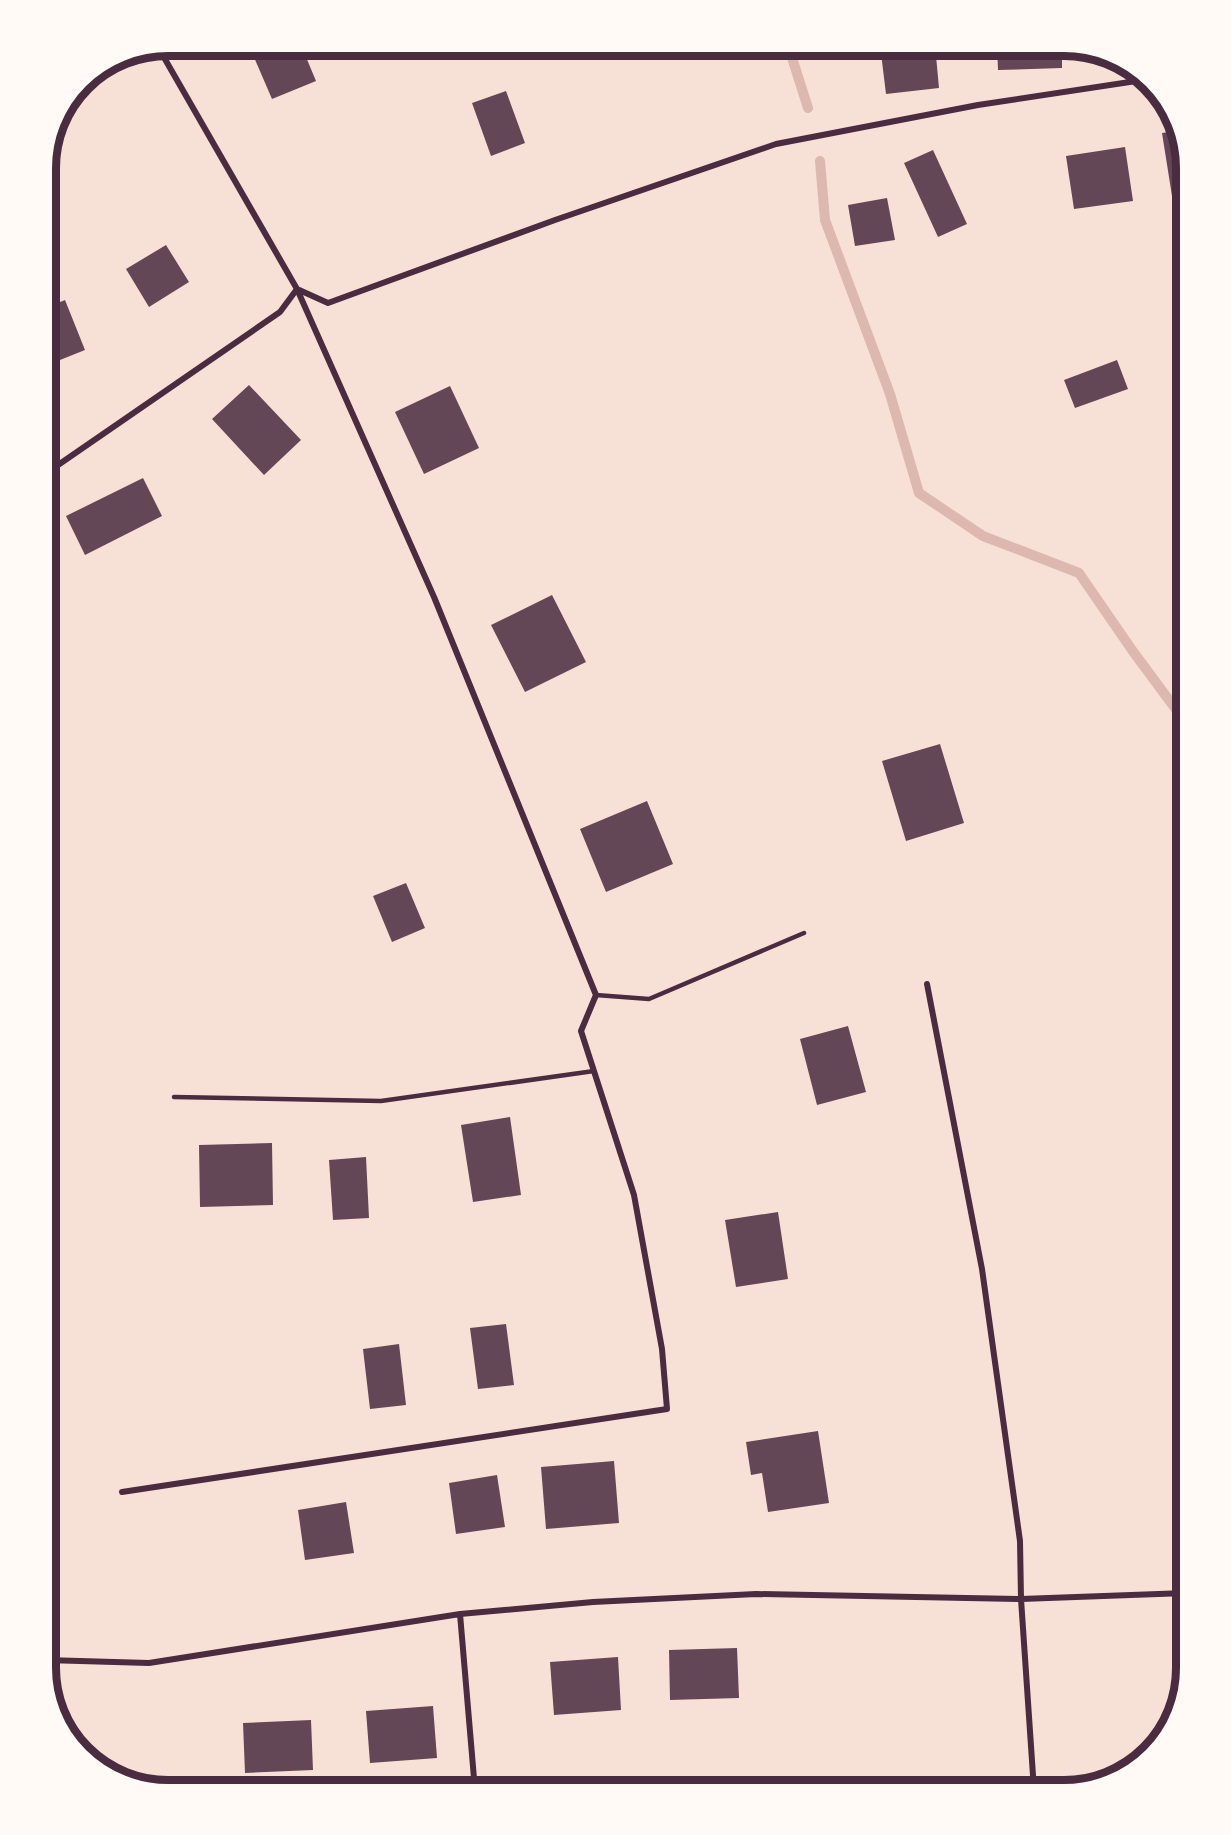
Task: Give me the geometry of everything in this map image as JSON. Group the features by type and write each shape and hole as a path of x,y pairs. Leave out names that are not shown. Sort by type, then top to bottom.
{"street":[{"path":"163,56 297,289 434,597 596,995"},
{"path":"297,289 328,303 555,220 776,144 978,105 1135,81"},
{"path":"56,466 280,312 297,289"},
{"path":"927,984 984,1281 1020,1541 1021,1599 1033,1780"},
{"path":"122,1492 667,1410 662,1349 634,1194 594,1071"},
{"path":"56,1660 149,1663 460,1614 592,1602 756,1594 1021,1599 1176,1593"},
{"path":"460,1614 474,1779"}],"lane":[{"path":"174,1097 381,1101 594,1071 581,1031 596,995 649,999 804,933"}],"building":[{"path":"253,56 306,56 316,81 272,99"},
{"path":"881,56 936,56 939,88 886,94"},
{"path":"997,56 1062,56 1062,68 998,70"},
{"path":"506,91 525,143 491,156 472,103"},
{"path":"1169,132 1172,139 1175,153 1176,195 1172,196 1162,133"},
{"path":"1125,147 1133,201 1074,209 1066,156"},
{"path":"933,150 967,224 938,237 904,163"},
{"path":"887,198 895,240 855,246 848,205"},
{"path":"166,245 189,282 149,307 126,269"},
{"path":"65,300 85,350 56,362 56,304"},
{"path":"1117,360 1128,389 1075,408 1064,380"},
{"path":"249,385 301,440 264,475 212,419"},
{"path":"450,386 479,448 424,474 395,412"},
{"path":"143,478 162,516 85,555 66,516"},
{"path":"552,595 586,662 525,692 491,625"},
{"path":"940,744 964,823 906,841 882,761"},
{"path":"647,801 673,864 606,892 580,829"},
{"path":"406,883 425,928 392,942 373,896"},
{"path":"848,1026 866,1092 817,1105 800,1039"},
{"path":"510,1117 521,1195 473,1202 461,1125"},
{"path":"272,1143 273,1205 200,1207 199,1145"},
{"path":"366,1157 369,1218 333,1220 329,1160"},
{"path":"778,1212 788,1279 736,1287 725,1220"},
{"path":"506,1324 514,1385 478,1389 470,1328"},
{"path":"399,1344 406,1405 370,1409 363,1349"},
{"path":"818,1431 829,1503 768,1512 762,1473 751,1475 746,1442"},
{"path":"614,1461 619,1523 546,1529 541,1467"},
{"path":"497,1475 505,1527 456,1534 449,1483"},
{"path":"346,1502 354,1553 305,1560 298,1510"},
{"path":"737,1648 739,1698 670,1700 669,1650"},
{"path":"618,1657 621,1710 554,1715 550,1662"},
{"path":"433,1706 437,1758 370,1763 366,1711"},
{"path":"311,1720 313,1770 245,1773 243,1723"}],"waterway":[{"path":"791,56 808,108"},
{"path":"820,161 825,220 890,394 919,493 983,536 1079,573 1176,709"}]}
